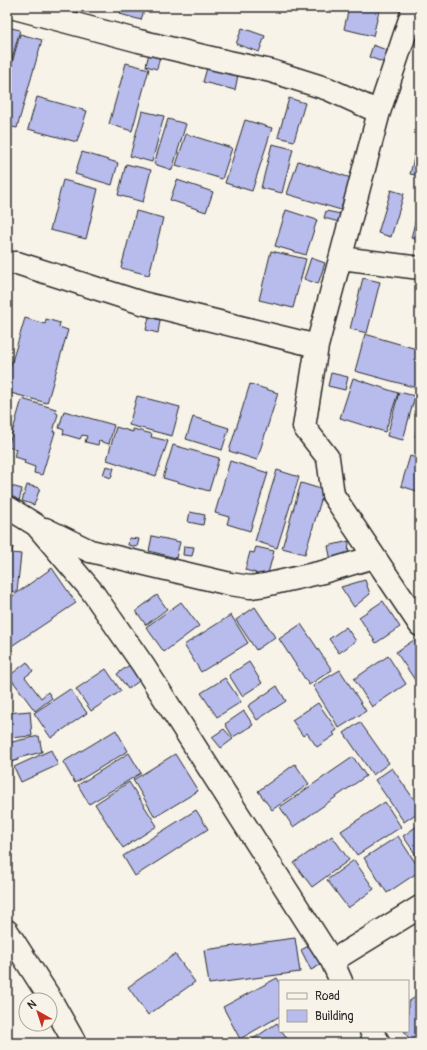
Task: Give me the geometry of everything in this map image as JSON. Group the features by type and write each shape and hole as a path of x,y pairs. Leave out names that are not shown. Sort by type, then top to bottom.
{"street":[{"path":"11,7 139,41 270,71 328,89 379,112"},
{"path":"414,7 379,112 317,346 304,427 328,458 333,494 420,625"},
{"path":"341,258 420,268"},
{"path":"7,263 17,263 142,303 317,346"},
{"path":"7,507 36,525 90,551 230,584 250,587 323,572 374,557"},
{"path":"36,525 91,590 143,664 332,961 341,980"},
{"path":"332,961 420,907"},
{"path":"7,931 48,995 75,1043"},
{"path":"372,1032 379,1043"}],"building":[{"path":"122,7 145,7 141,20 120,14"},
{"path":"267,7 281,7 280,10"},
{"path":"349,7 380,7 373,36 344,29"},
{"path":"7,27 20,30 7,76"},
{"path":"242,28 265,36 259,52 236,44"},
{"path":"20,34 42,40 17,128 7,126 7,81"},
{"path":"373,45 389,51 385,63 369,57"},
{"path":"149,53 160,56 157,69 146,66"},
{"path":"126,63 149,69 132,131 109,124"},
{"path":"207,68 238,75 235,90 203,82"},
{"path":"37,97 87,111 77,142 28,129"},
{"path":"289,98 305,103 294,141 278,137"},
{"path":"142,111 164,116 152,162 130,156"},
{"path":"168,119 186,124 172,170 154,164"},
{"path":"245,120 272,128 252,191 225,183"},
{"path":"7,129 11,130 7,144"},
{"path":"186,134 232,148 222,179 176,165"},
{"path":"420,134 420,176 410,174"},
{"path":"272,144 293,149 282,193 261,188"},
{"path":"82,152 118,163 112,185 75,174"},
{"path":"298,161 351,178 341,210 287,194"},
{"path":"126,164 151,170 143,202 118,195"},
{"path":"63,180 98,189 86,239 50,230"},
{"path":"177,180 213,192 206,212 170,200"},
{"path":"391,190 404,194 391,237 378,233"},
{"path":"419,207 420,208 420,240 411,238"},
{"path":"286,210 317,220 306,255 275,246"},
{"path":"136,211 163,218 149,275 121,268"},
{"path":"326,211 341,214 339,222 324,218"},
{"path":"271,251 306,259 293,308 259,300"},
{"path":"311,258 325,263 318,284 304,279"},
{"path":"363,278 380,282 367,333 350,329"},
{"path":"149,317 160,320 158,333 146,330"},
{"path":"25,318 45,324 46,319 60,323 59,327 68,330 47,403 7,392 7,378"},
{"path":"365,334 420,350 420,377 417,388 355,371"},
{"path":"331,373 348,377 345,390 328,386"},
{"path":"353,378 398,393 385,432 340,418"},
{"path":"250,384 278,393 257,460 229,451"},
{"path":"399,392 415,396 403,440 387,436"},
{"path":"137,396 180,407 172,436 129,425"},
{"path":"22,399 56,409 55,412 58,414 53,432 55,432 42,475 34,473 35,467 24,463 25,460 14,457 16,449 8,447"},
{"path":"64,411 114,425 109,444 99,441 98,445 85,442 87,436 82,435 80,439 63,434 64,430 59,428"},
{"path":"420,411 420,438 415,437"},
{"path":"193,417 229,428 222,450 186,439"},
{"path":"116,427 133,432 133,429 152,434 151,437 168,441 156,476 107,460"},
{"path":"173,445 219,458 209,491 163,478"},
{"path":"410,456 420,459 420,492 401,486"},
{"path":"230,461 268,473 250,531 227,524 229,517 215,513"},
{"path":"106,466 114,468 111,478 103,475"},
{"path":"277,470 299,477 277,548 255,541"},
{"path":"301,483 324,490 305,554 282,548"},
{"path":"27,485 40,488 34,505 22,501"},
{"path":"11,486 22,489 19,501 8,499"},
{"path":"190,512 205,515 203,525 188,522"},
{"path":"152,536 180,542 176,558 149,551"},
{"path":"129,538 139,539 137,547 128,545"},
{"path":"349,541 348,556 331,561 328,546"},
{"path":"7,546 13,547 12,553 21,554 17,592 7,591"},
{"path":"184,546 194,547 192,556 183,555"},
{"path":"256,547 274,551 266,581 254,579 256,573 245,570 250,552 254,553"},
{"path":"52,568 76,603 7,649 7,600"},
{"path":"365,580 370,594 354,607 341,587"},
{"path":"157,595 167,609 146,625 136,611"},
{"path":"383,601 400,627 376,643 359,617"},
{"path":"181,602 199,626 164,652 146,627"},
{"path":"255,607 275,637 256,650 236,620"},
{"path":"231,615 248,643 201,672 184,645"},
{"path":"301,624 332,670 309,685 279,639"},
{"path":"346,627 356,641 339,653 329,639"},
{"path":"414,640 420,650 420,681 417,683 396,652"},
{"path":"388,656 406,684 372,707 354,679"},
{"path":"27,662 33,671 25,677 41,698 48,692 52,698 35,711 9,676"},
{"path":"249,662 262,683 242,696 229,675"},
{"path":"131,664 142,679 128,689 117,674"},
{"path":"106,669 121,691 91,711 76,689"},
{"path":"340,670 366,711 339,728 313,686"},
{"path":"225,678 241,702 217,717 201,693"},
{"path":"277,686 286,701 257,720 248,706"},
{"path":"70,689 87,713 51,738 34,713"},
{"path":"318,703 337,730 333,733 335,735 317,747 307,733 303,736 292,720"},
{"path":"30,711 32,736 9,738 7,713"},
{"path":"244,711 253,725 233,737 225,724"},
{"path":"360,722 389,763 373,775 344,733"},
{"path":"224,729 233,739 221,748 212,737"},
{"path":"116,730 128,751 75,783 63,762"},
{"path":"39,736 42,752 18,758 18,760 7,763 7,743"},
{"path":"51,750 58,765 21,782 14,767"},
{"path":"129,753 141,773 89,804 78,785"},
{"path":"175,754 198,791 155,817 133,780"},
{"path":"353,757 366,776 293,827 280,807"},
{"path":"295,764 309,784 272,810 258,791"},
{"path":"392,768 420,808 420,811 404,822 375,780"},
{"path":"129,782 157,826 123,848 95,804"},
{"path":"385,802 401,827 357,855 341,831"},
{"path":"196,810 208,829 135,876 123,856"},
{"path":"420,824 420,861 403,836"},
{"path":"332,836 349,860 312,887 294,863"},
{"path":"398,836 420,871 387,893 364,858"},
{"path":"354,860 374,889 348,908 327,880"},
{"path":"295,938 300,972 209,984 204,950"},
{"path":"7,942 20,957 7,968"},
{"path":"314,943 324,963 311,970 301,950"},
{"path":"175,954 195,982 148,1015 128,987"},
{"path":"277,978 279,981 279,1017 240,1039 223,1007"},
{"path":"420,994 420,1042 412,1043 405,1032 409,1032 409,1001"},
{"path":"277,1023 279,1026 279,1032 283,1032 290,1043 247,1043"}]}
